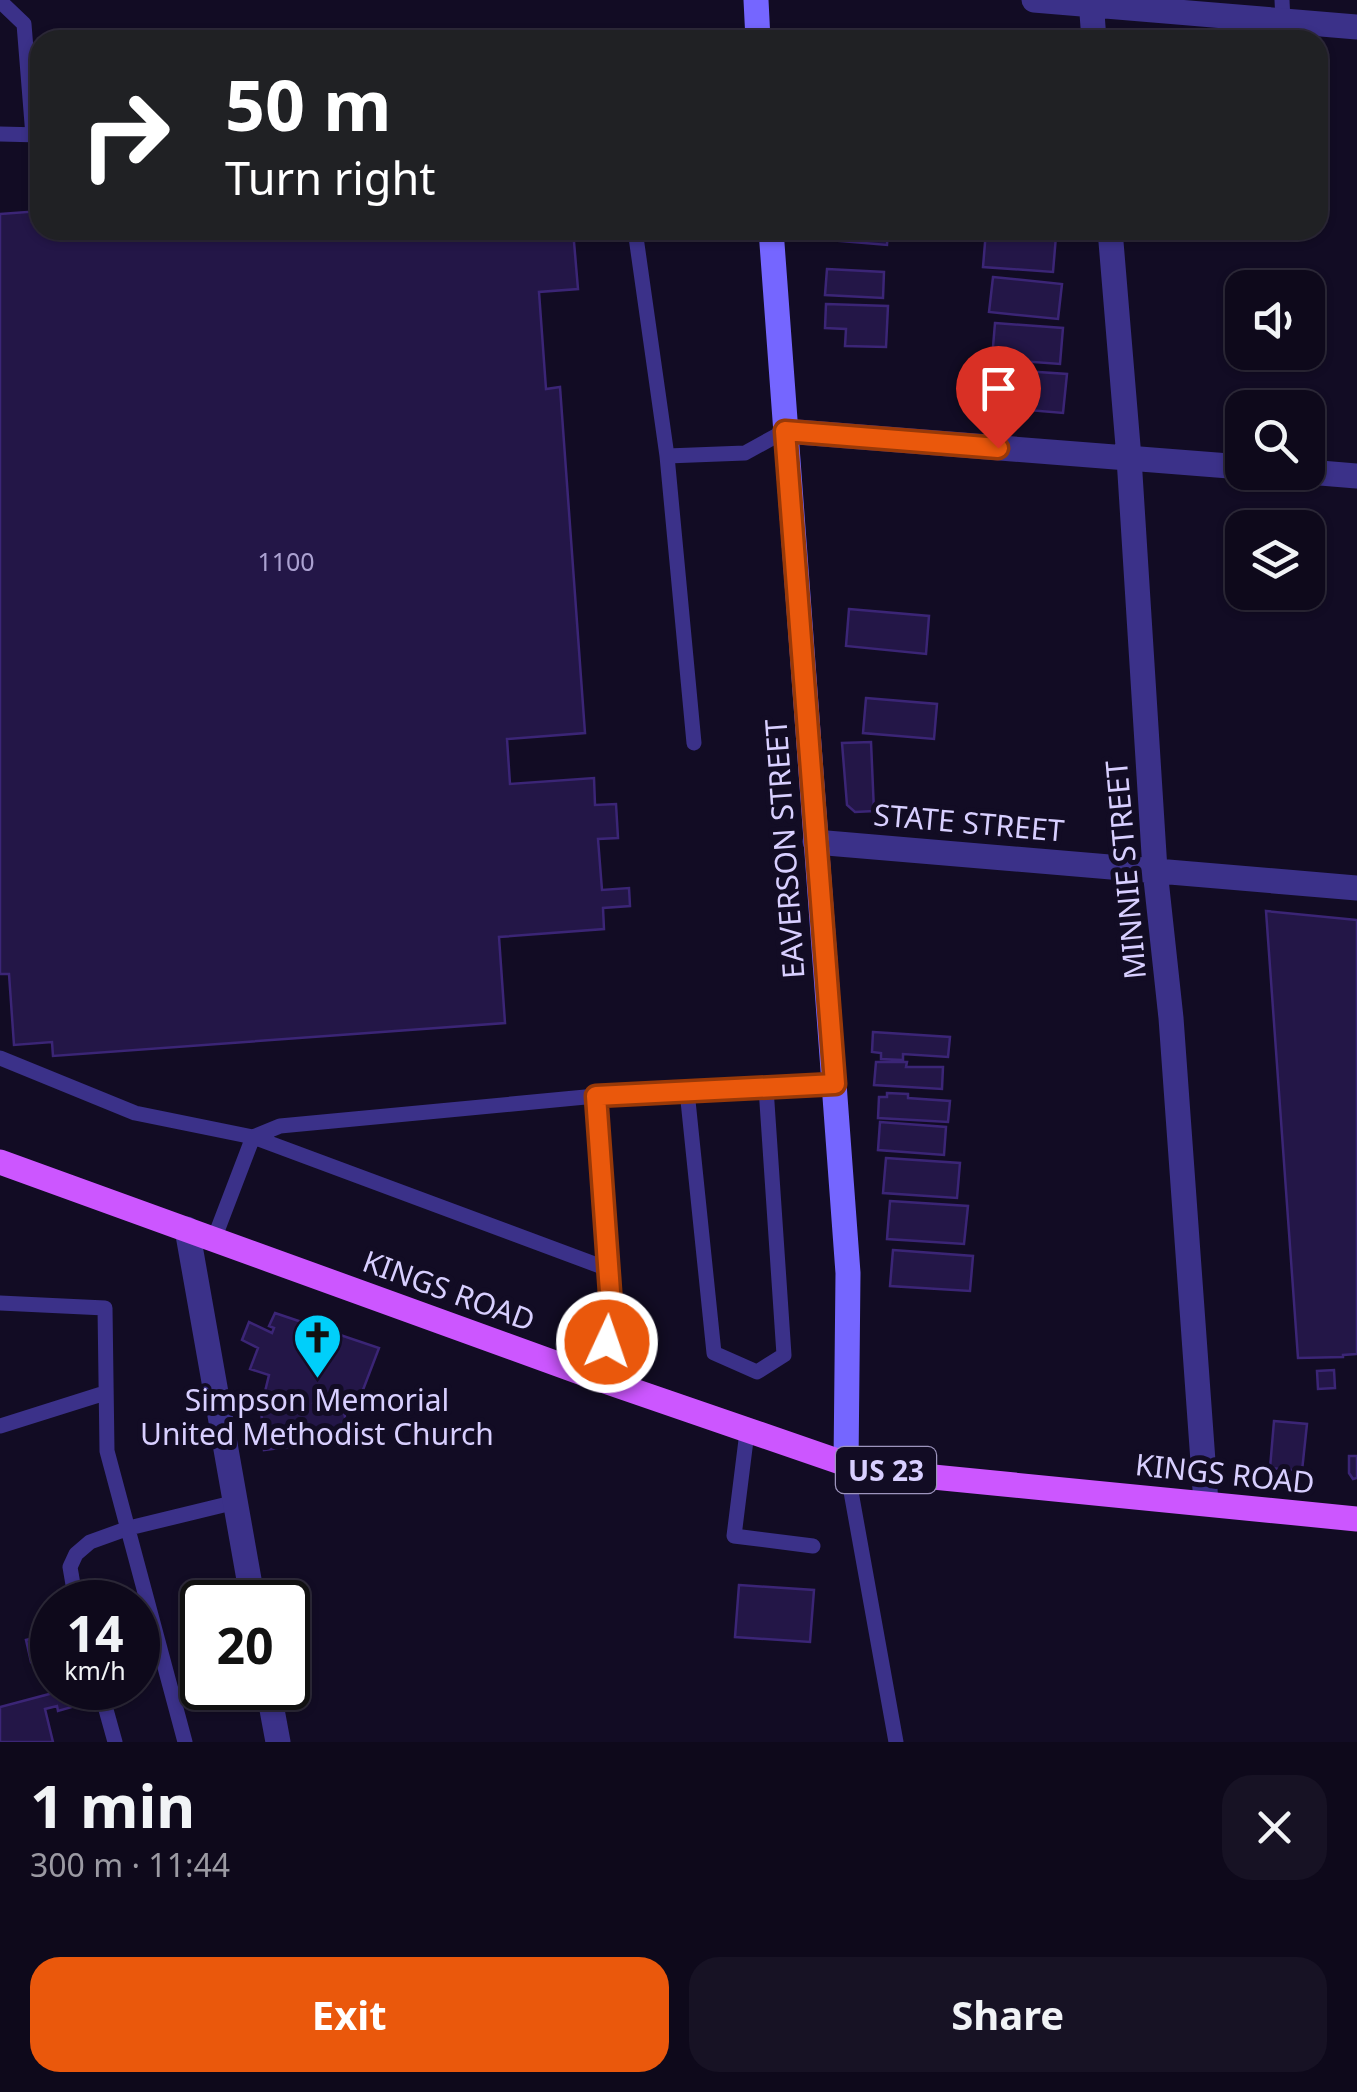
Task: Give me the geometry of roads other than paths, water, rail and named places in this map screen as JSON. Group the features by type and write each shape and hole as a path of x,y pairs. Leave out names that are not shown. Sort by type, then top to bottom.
{"main road":[{"name":"KINGS ROAD","path":"0,1162 598,1379 846,1464 924,1476 1357,1519"}],"street":[{"path":"756,0 758,30"},
{"path":"1034,0 1282,10 1357,27"},
{"path":"1091,2 1093,30"},
{"name":"EAVERSON STREET","path":"772,240 848,1273 846,1464"},
{"name":"MINNIE STREET","path":"1111,240 1155,870 1171,1018 1206,1504"},
{"path":"785,431 1225,466"},
{"path":"1325,473 1357,476"},
{"name":"STATE STREET","path":"816,842 1357,888"},
{"path":"187,1230 250,1580"},
{"path":"272,1710 278,1742"}],"lane":[{"path":"0,2 24,24 30,76"},
{"path":"0,134 30,136"},
{"path":"636,240 668,456 694,744"},
{"path":"668,456 745,453 785,431"},
{"path":"0,1058 135,1112 254,1137 608,1269"},
{"path":"214,1239 254,1137 280,1126 596,1096 835,1084"},
{"path":"687,1092 714,1353 757,1372 784,1355 766,1088"},
{"path":"596,1096 612,1320 598,1379"},
{"path":"0,1303 105,1308 107,1451 185,1742"},
{"path":"0,1426 105,1393"},
{"path":"748,1432 734,1536 813,1546"},
{"path":"846,1464 896,1742"},
{"path":"70,1580 76,1554 90,1542 129,1528 236,1502"},
{"path":"106,1710 115,1742"}],"place":[{"name":"Simpson Memorial United Methodist Church","path":"317,1380"}]}
